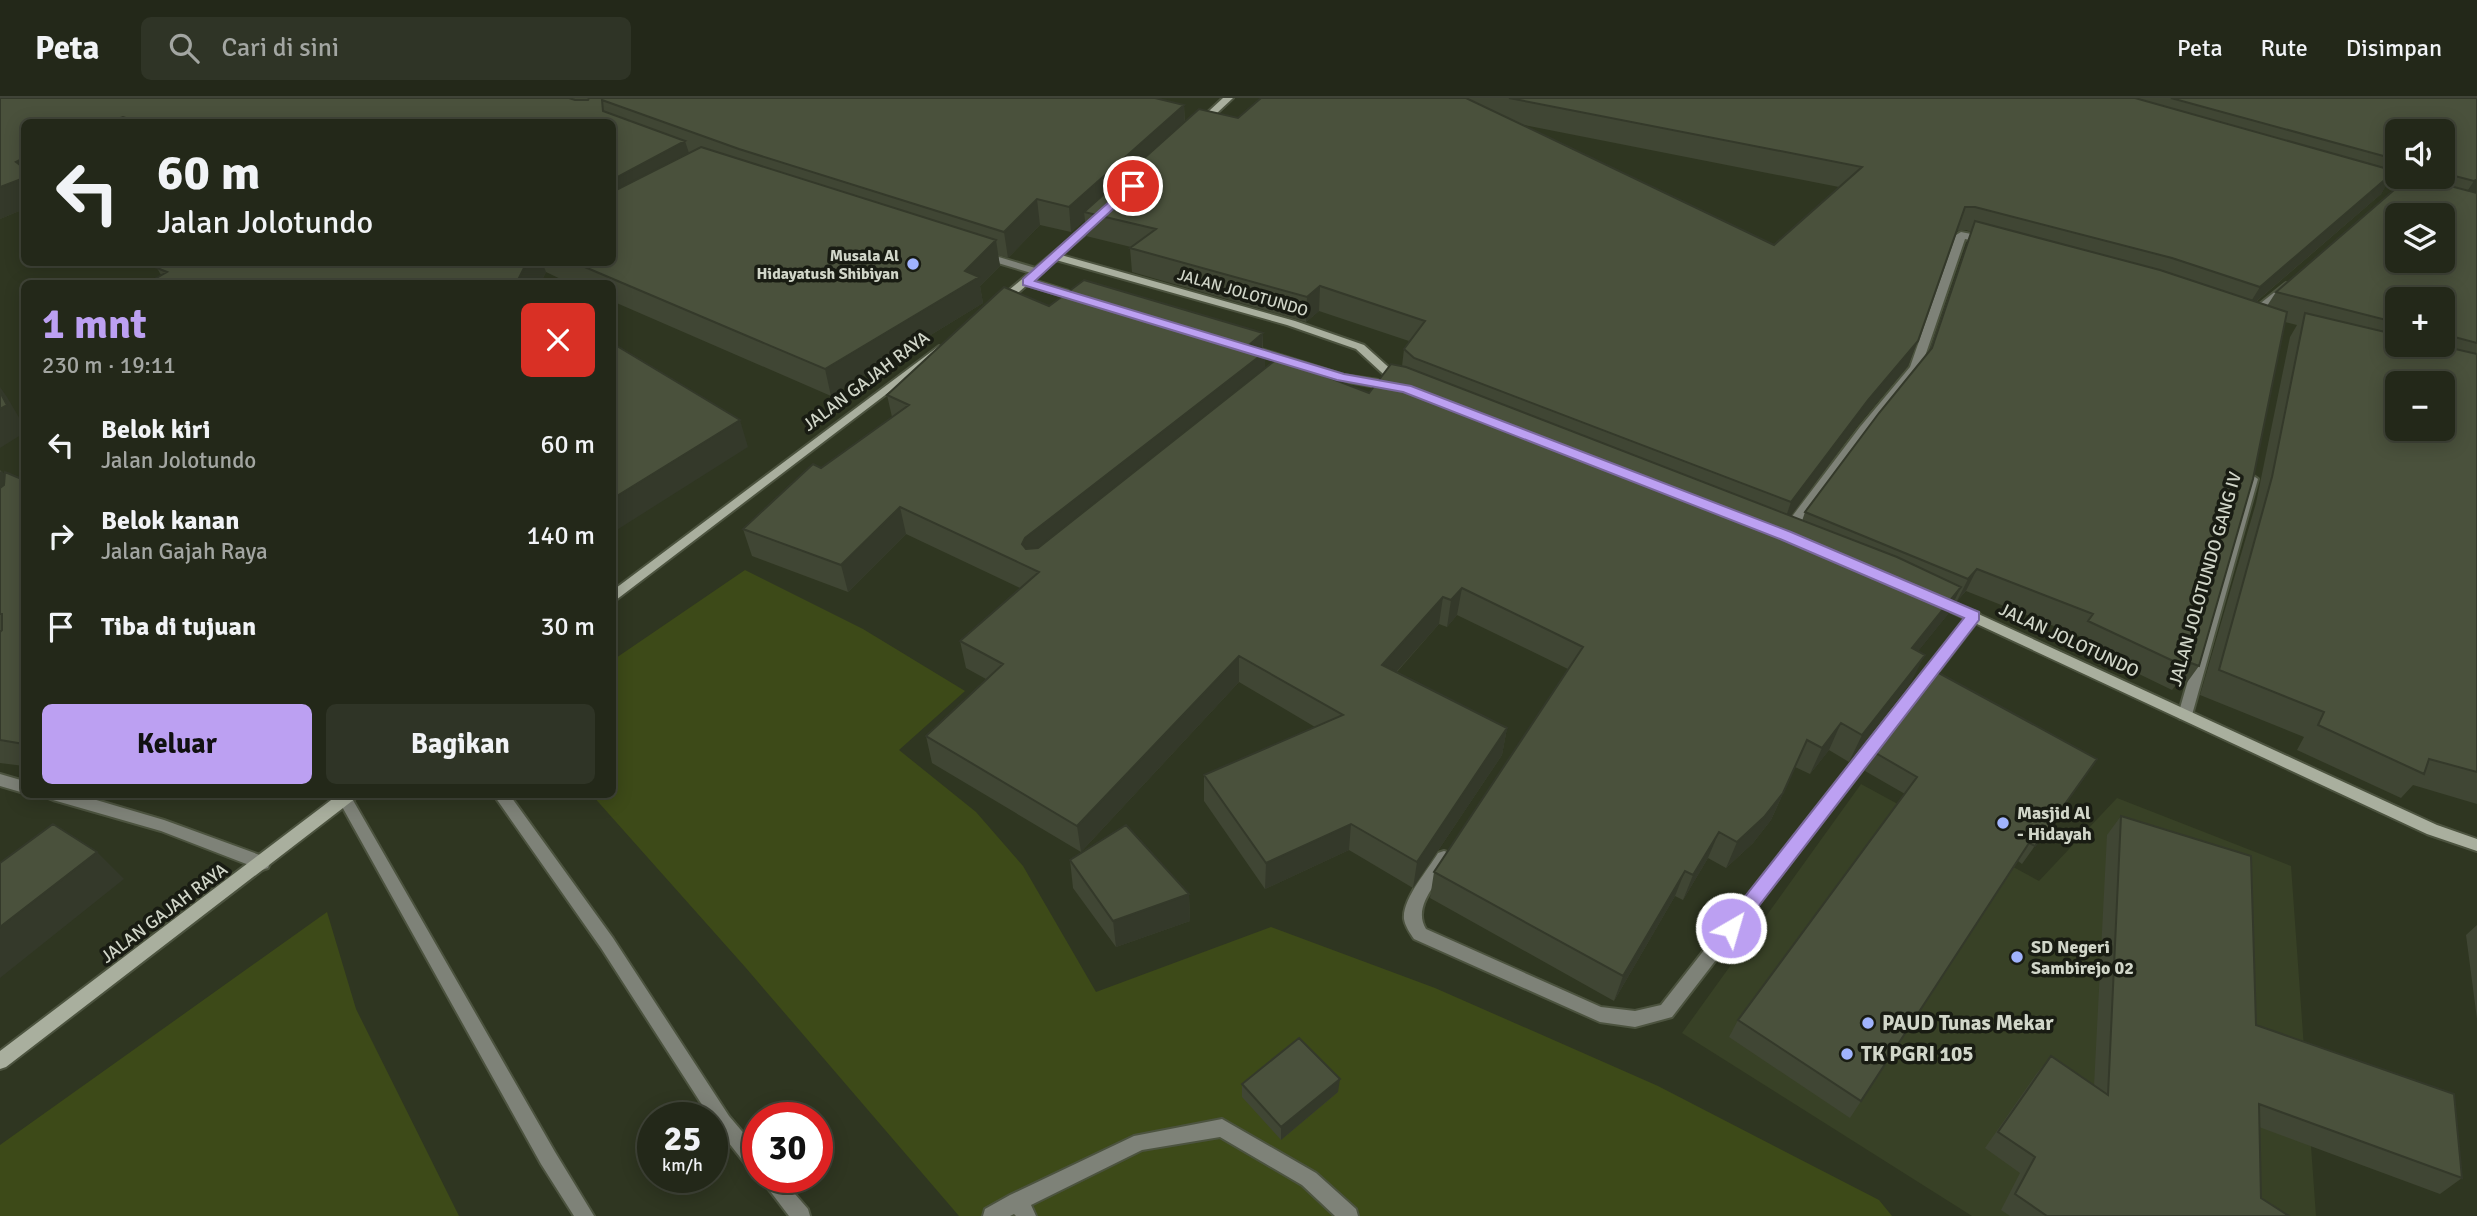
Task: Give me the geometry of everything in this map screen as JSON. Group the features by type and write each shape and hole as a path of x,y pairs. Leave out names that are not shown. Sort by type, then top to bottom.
{"main road":[{"path":"1188,135 1228,98"},
{"path":"984,315 1027,282 1107,210"},
{"name":"JALAN JOLOTUNDO","path":"1056,257 1291,323 1360,347 1413,391 1288,367 1241,346"},
{"path":"1027,282 1101,304"},
{"name":"JALAN GAJAH RAYA","path":"616,595 951,340"},
{"name":"JALAN JOLOTUNDO","path":"1927,595 2432,830 2477,845"},
{"name":"JALAN GAJAH RAYA","path":"0,1061 347,798"}],"street":[{"path":"1785,536 1864,430 1915,368 1961,235 1998,243"},
{"path":"972,251 1038,272"},
{"path":"2247,319 2300,274"},
{"name":"JALAN JOLOTUNDO GANG IV","path":"2185,715 2247,502 2255,462"},
{"path":"1451,848 1413,906 1412,921 1420,934 1601,1014 1635,1019 1666,1012 1974,616"},
{"path":"0,780 21,785"},
{"path":"67,798 164,826 262,863"},
{"path":"349,798 548,1158 585,1216"},
{"path":"503,798 607,943 723,1122 742,1145"},
{"path":"992,1216 1022,1209 1140,1142 1222,1128 1309,1179 1349,1216"},
{"path":"782,1193 801,1216"}],"shaded area":[{"name":"SD Negeri Sambirejo 02","path":"1861,784 2039,881 2117,798 2291,866 2316,1216 1972,1216 1682,1033"}],"green space":[{"path":"745,570 863,629 965,691 899,750 976,812 1023,866 1096,992 1271,927 1435,988 1658,1086 1879,1200 1892,1216 959,1216 746,968 595,798 616,798 616,658"},
{"path":"327,912 356,1009 459,1216 0,1216 0,1145"}],"building":[{"path":"0,98 1155,98 1184,105 1069,207 1037,199 1004,232 739,149 602,100 603,111 685,141 616,178 616,119 21,119 21,160 16,162 21,166 21,179 0,187"},
{"path":"1261,98 1466,98 1774,245 1862,167 1509,98 2135,98 2385,168 2385,180 2260,287 2172,258 1975,207 1965,207 1918,341 1868,400 1791,502 1414,358 1404,349 1425,321 1320,286 1307,297 1130,248 1156,229 1084,212 1199,109 1238,118"},
{"path":"2171,98 2477,98 2477,179 2474,181 2455,176 2455,119 2385,119 2385,156"},
{"path":"701,147 996,240 965,271 979,277 825,369 582,266 616,266 616,190"},
{"path":"2455,187 2477,193 2477,343 2455,337 2455,287 2385,287 2385,320 2276,292 2395,189"},
{"path":"1975,221 2160,270 2287,312 2253,479 2199,666 2191,663 2188,668 2088,621 2093,614 1977,569 1968,579 1805,512 1879,413 1932,348"},
{"path":"525,266 518,280 153,280 167,272 157,268"},
{"path":"1084,280 1263,333 1248,346 1265,352 1025,538 1022,544 1026,549 1038,548 1278,358 1369,393 1391,364 1406,367 1897,557 1961,587 1912,648 1925,655 1862,735 1841,723 1822,748 1807,740 1783,793 1764,817 1737,842 1719,832 1693,875 1685,871 1623,976 1434,872 1583,647 1462,588 1451,600 1443,597 1382,665 1507,728 1417,862 1351,824 1266,863 1204,775 1343,715 1239,656 1077,826 926,736 1003,664 960,641 1039,572 900,507 841,565 743,529 813,464 821,468 909,405 887,395 1004,287 1049,306"},
{"path":"2305,313 2385,332 2385,357 2455,357 2455,349 2477,354 2477,772 2429,759 2424,774 2318,725 2324,712 2219,670 2272,477"},
{"path":"616,345 740,420 616,497"},
{"path":"0,392 7,405 0,409"},
{"path":"5,472 21,479 21,744 0,740 0,488 4,485"},
{"path":"1937,672 2097,759 2035,846 2029,843 1861,1101 1738,1020 1917,777 1874,752"},
{"path":"2121,816 2251,856 2256,1025 2454,1094 2462,1178 2259,1104 2261,1198 2289,1216 2047,1216 2015,1194 2035,1157 1998,1132 2051,1056 2108,1095"},
{"path":"53,824 97,852 0,927 0,863"},
{"path":"1126,825 1189,894 1113,921 1070,860"},
{"path":"1299,1038 1340,1079 1281,1127 1242,1084"}],"place":[{"name":"Musala Al Hidayatush Shibiyan","path":"913,264"},
{"name":"Masjid Al - Hidayah","path":"2003,823"},
{"name":"SD Negeri Sambirejo 02","path":"2017,957"},
{"name":"PAUD Tunas Mekar","path":"1868,1023"},
{"name":"TK PGRI 105","path":"1847,1054"}],"route":[{"path":"1133,186 1027,282 1342,378 1406,388 1785,536 1974,616 1731,928"}]}
